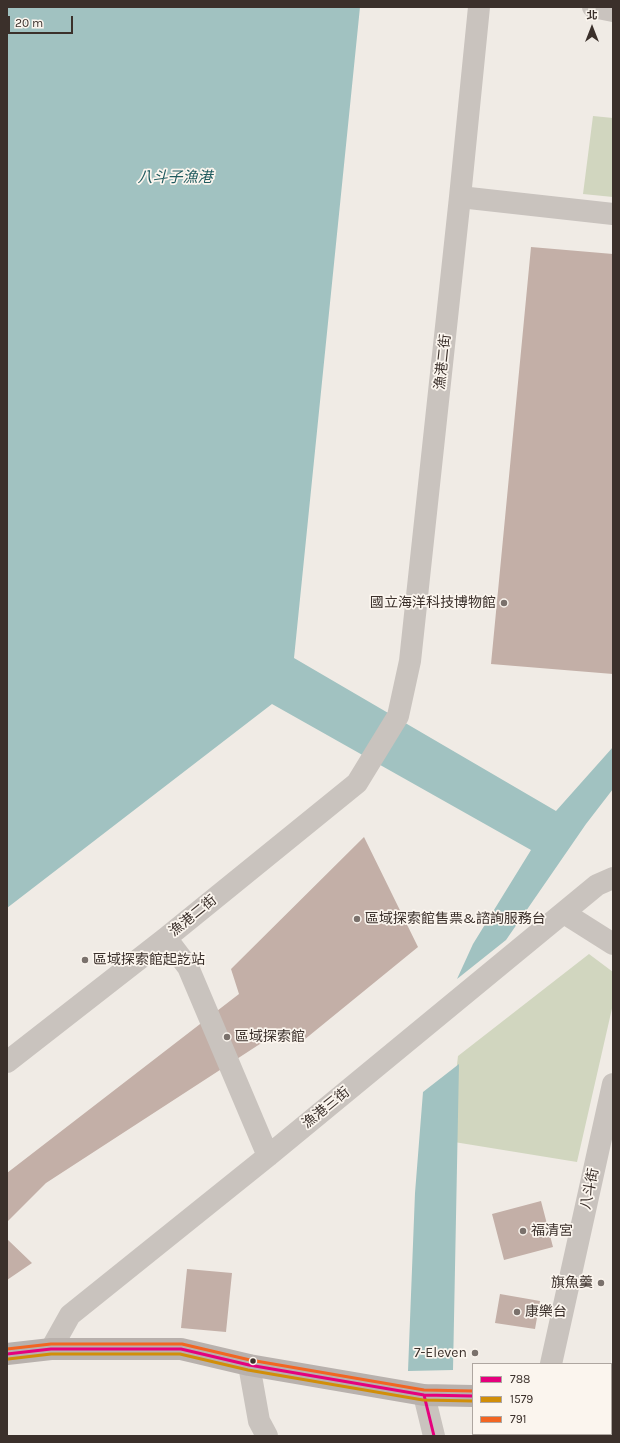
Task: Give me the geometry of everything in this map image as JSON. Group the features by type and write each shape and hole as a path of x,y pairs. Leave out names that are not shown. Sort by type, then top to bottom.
{"main road":[{"path":"7,1354 51,1349 181,1349 249,1365 424,1395 472,1396"}],"street":[{"name":"漁港二街","path":"7,1062 166,938 357,783 398,716 410,661 479,7"},
{"path":"593,7 613,11"},
{"path":"460,197 613,214"},
{"name":"漁港三街","path":"51,1349 70,1315 268,1156 597,885 613,878"},
{"path":"564,913 613,944"},
{"path":"166,938 188,967 268,1156"},
{"name":"八斗街","path":"551,1363 613,1084"},
{"path":"249,1365 259,1421 267,1436"},
{"path":"424,1395 434,1436"}],"green space":[{"path":"593,116 613,118 613,197 583,194"},
{"path":"589,954 613,972 613,1004 577,1162 448,1141 458,1056"}],"water":[{"name":"八斗子漁港","path":"7,7 360,7 294,658 556,811 613,747 613,789 586,824 506,940 457,979 473,944 531,850 272,704 7,908"},
{"path":"459,1064 453,1370 408,1371 415,1193 423,1092"}],"building":[{"path":"531,247 613,254 613,674 491,664"},
{"name":"區域探索館","path":"364,837 418,947 299,1044 283,1029 46,1183 7,1222 7,1173 239,994 231,969"},
{"name":"福清宮","path":"541,1201 553,1247 504,1260 492,1214"},
{"path":"7,1239 32,1263 7,1280"},
{"path":"187,1269 232,1273 226,1332 181,1328"},
{"name":"康樂台","path":"500,1294 540,1301 535,1329 495,1323"}],"transit line":[{"name":"791","path":"7,1349 51,1344 182,1344 250,1360 424,1390 472,1391"},
{"name":"788","path":"7,1354 51,1349 181,1349 249,1365 424,1395 472,1396"},
{"name":"1579","path":"8,1359 51,1354 180,1354 248,1370 423,1400 472,1401"},
{"name":"788","path":"424,1395 434,1436"}],"place":[{"name":"國立海洋科技博物館","path":"504,603"},
{"name":"區域探索館售票&諮詢服務台","path":"357,919"},
{"name":"區域探索館起訖站","path":"85,960"},
{"name":"區域探索館","path":"227,1037"},
{"name":"福清宮","path":"523,1231"},
{"name":"旗魚羹","path":"601,1283"},
{"name":"康樂台","path":"517,1312"},
{"name":"7-Eleven","path":"475,1353"}]}
